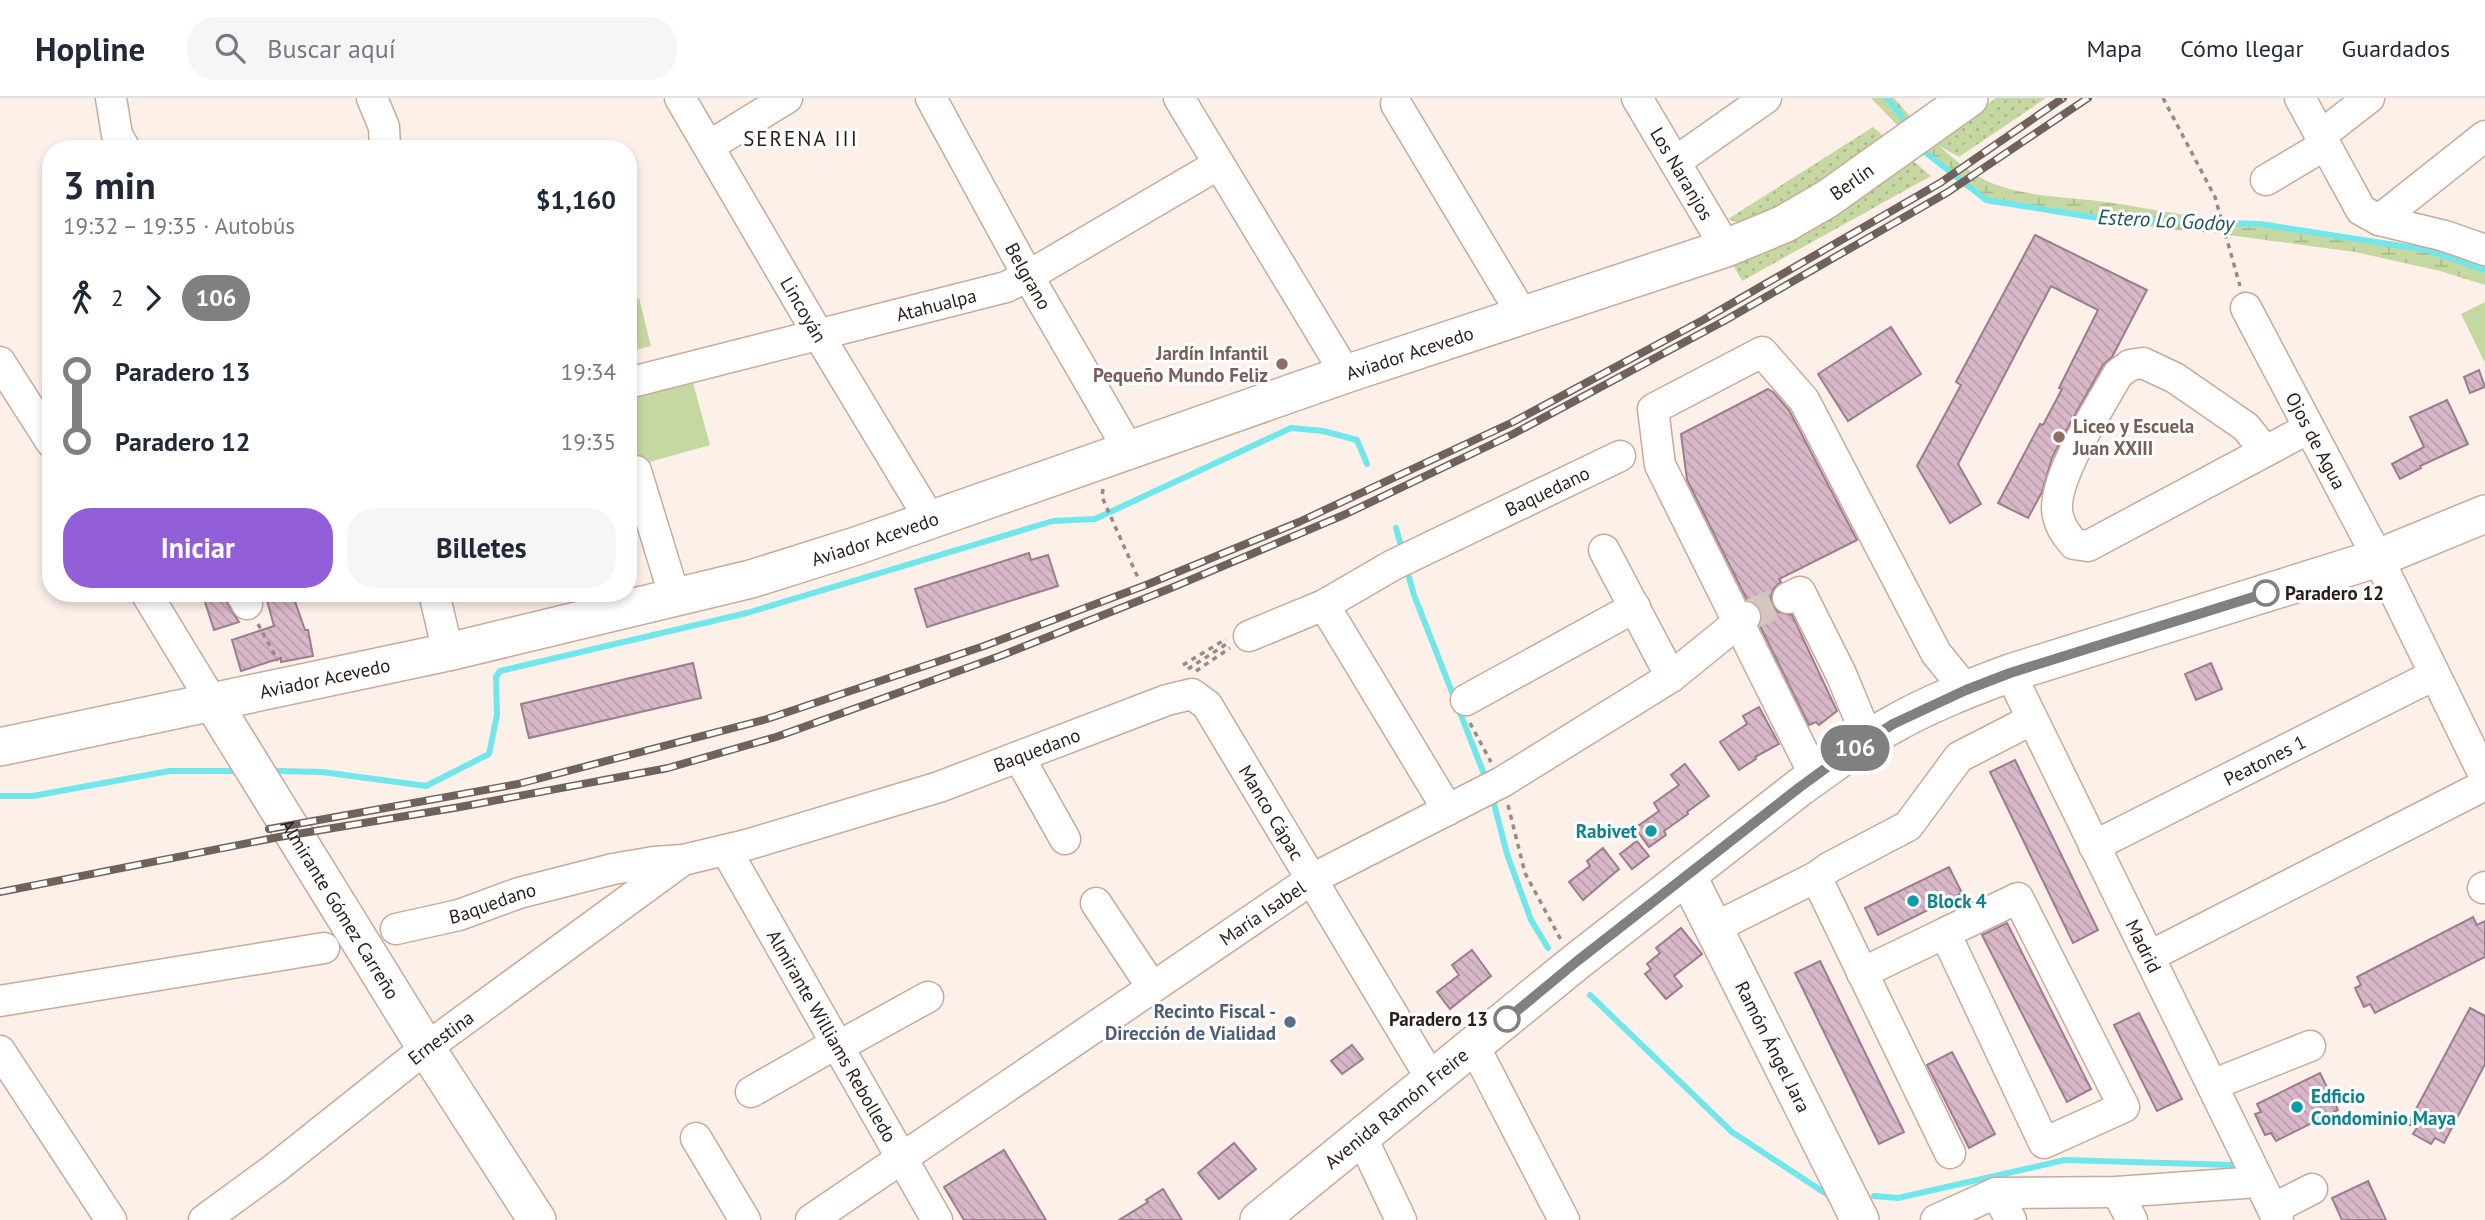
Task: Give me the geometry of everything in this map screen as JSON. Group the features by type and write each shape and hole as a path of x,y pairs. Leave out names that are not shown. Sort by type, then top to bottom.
{"main road":[{"name":"Berlín","path":"1726,248 1795,218 1827,199 1969,98"},
{"name":"Aviador Acevedo","path":"0,747 447,652 751,579 931,521 1522,314 1726,248"},
{"name":"Avenida Ramón Freire","path":"1259,1220 1687,875 1815,776 1893,724 2010,673 2378,558 2485,514"},
{"name":"Almirante Gómez Carreño","path":"213,703 426,1048 537,1220"},
{"name":"Ramón Ángel Jara","path":"1687,875 1860,1220"}],"street":[{"path":"372,98 384,127 385,140"},
{"name":"Lincoyán","path":"680,98 931,521"},
{"path":"709,146 787,98"},
{"name":"Belgrano","path":"931,98 1028,276 1130,452"},
{"path":"1179,98 1346,374"},
{"name":"Los Naranjos","path":"1637,98 1726,248"},
{"path":"1675,162 1766,98"},
{"path":"2300,98 2361,210 2379,220 2409,226 2485,250"},
{"path":"2266,180 2322,140 2369,98"},
{"path":"111,104 120,140"},
{"path":"1396,104 1522,314"},
{"path":"2379,220 2485,136"},
{"name":"Atahualpa","path":"637,381 1006,287 1219,164"},
{"name":"Ojos de Agua","path":"2246,308 2378,558 2485,777"},
{"path":"1815,776 1660,465 1653,409 1762,352 1804,400 1936,653 1966,690"},
{"path":"2265,451 2246,427 2175,377 2143,363 2130,365 2118,374 2074,454 2057,497 2058,516 2065,533 2074,544 2088,546 2309,428"},
{"path":"2,369 42,429"},
{"name":"Baquedano","path":"1236,638 1324,605 1393,565 1620,456"},
{"path":"637,474 675,598"},
{"path":"1604,550 1671,677"},
{"path":"1788,598 1800,592 1868,739"},
{"name":"Almirante Gómez Carreño","path":"151,602 213,703"},
{"path":"436,602 447,652"},
{"path":"1324,605 1448,810"},
{"path":"1466,700 1635,607"},
{"name":"María Isabel","path":"811,1220 1312,879 1491,788 1671,677 1737,624"},
{"name":"Madrid","path":"2010,673 2276,1215"},
{"name":"Peatones 1","path":"2094,846 2434,675"},
{"name":"Baquedano","path":"396,929 459,915 520,893 613,870 654,862 683,860 726,850 939,787 1167,700 1190,685"},
{"name":"Manco Cápac","path":"1190,685 1207,705 1432,1080"},
{"path":"1714,928 1816,877 1908,826 1959,757 2032,720"},
{"path":"1019,757 1065,839"},
{"path":"2150,956 2485,785"},
{"name":"Almirante Williams Rebolledo","path":"726,850 937,1220"},
{"name":"Ernestina","path":"204,1220 274,1169 426,1048 683,860"},
{"path":"1816,877 1950,1153"},
{"path":"1862,973 1945,933 2018,898 2124,1107 2044,1143 1945,933"},
{"path":"1096,903 1152,987"},
{"path":"0,1001 324,948"},
{"path":"751,1092 928,998"},
{"path":"1474,1046 1564,1220"},
{"path":"2211,1085 2310,1046"},
{"path":"0,1051 111,1220"},
{"path":"696,1138 745,1220"},
{"path":"1362,1138 1401,1220"},
{"path":"1936,1220 1996,1192 2117,1192 2258,1182"},
{"path":"2276,1215 2312,1189"},
{"path":"1996,1192 2011,1220"},
{"path":"2117,1192 2132,1220"}],"path":[{"path":"2164,98 2214,197 2246,308"},
{"path":"1102,497 1139,580"},
{"path":"246,602 291,685"},
{"path":"1183,666 1236,638"},
{"path":"1236,638 1190,685 1185,670 1236,638"},
{"path":"1466,700 1467,716 1491,788 1525,873 1555,932"}],"green space":[{"path":"1871,98 1894,98 1954,159 1981,178 2008,189 2388,243 2485,267 2485,285 2440,271 2355,252 2159,228 1994,202 1964,187 1926,155"},
{"path":"1996,98 2046,98 1959,157 1936,144"},
{"path":"1873,127 1885,137 1832,177 1746,226 1728,219"},
{"path":"1910,158 1931,176 1742,281 1728,256"},
{"path":"637,299 651,346 637,350"},
{"path":"2485,302 2485,363 2461,314"},
{"path":"693,383 710,445 637,465 637,397"}],"building":[{"path":"2035,235 2147,290 2112,357 2103,365 2063,436 2052,458 2042,492 2028,518 1998,503 2062,389 2059,388 2098,310 2051,286 1958,464 1981,504 1950,523 1917,466 1961,385 1956,382"},
{"path":"1891,327 1921,374 1848,421 1818,374"},
{"path":"2479,370 2485,387 2470,393 2464,377"},
{"path":"1768,389 1789,410 1857,540 1779,579 1781,582 1774,588 1771,596 1772,605 1778,612 1792,615 1837,711 1819,725 1816,722 1809,725 1760,626 1762,615 1759,607 1747,600 1687,480 1681,434"},
{"path":"2447,400 2468,444 2420,466 2421,468 2400,479 2392,464 2424,447 2410,417"},
{"path":"1029,553 1031,560 1048,555 1058,586 927,627 915,589"},
{"path":"205,602 227,602 239,622 214,630"},
{"path":"267,602 295,602 305,630 308,630 313,656 281,662 281,658 241,671 232,640 274,626"},
{"path":"693,663 701,698 529,738 521,704"},
{"path":"2211,663 2222,689 2196,700 2185,674"},
{"path":"1759,707 1779,744 1755,757 1756,759 1739,770 1720,742 1747,724 1743,716"},
{"path":"2015,760 2098,930 2073,943 1990,772"},
{"path":"1685,764 1709,796 1664,831 1666,835 1649,847 1635,828 1659,811 1654,803 1679,785 1671,775"},
{"path":"1637,841 1649,856 1632,869 1620,854"},
{"path":"1603,848 1619,869 1583,900 1569,882 1590,866 1587,861"},
{"name":"Block 4","path":"1949,867 1962,893 1878,935 1865,908"},
{"path":"2473,917 2477,925 2485,921 2485,957 2375,1013 2370,1004 2364,1007 2355,988 2361,985 2357,977"},
{"path":"2007,923 2091,1089 2067,1102 1982,935"},
{"path":"1681,928 1702,954 1674,976 1682,986 1666,999 1645,974 1651,969 1647,964 1660,953 1656,948"},
{"path":"1472,950 1491,976 1450,1009 1437,992 1459,975 1452,965"},
{"path":"1820,961 1904,1132 1879,1144 1795,973"},
{"path":"2470,1008 2485,1016 2485,1064 2444,1143 2435,1138 2431,1144 2413,1134 2417,1128 2408,1124"},
{"path":"2139,1013 2182,1099 2157,1111 2114,1025"},
{"path":"1352,1045 1363,1059 1342,1074 1331,1061"},
{"path":"1952,1052 1995,1134 1969,1148 1927,1065"},
{"name":"Edficio Condominio Maya","path":"2320,1073 2338,1110 2276,1141 2271,1133 2265,1135 2255,1114 2261,1112 2257,1104"},
{"path":"1234,1143 1256,1169 1219,1199 1198,1173"},
{"path":"1004,1150 1046,1220 964,1220 944,1187"},
{"path":"2368,1181 2386,1220 2342,1220 2332,1198"},
{"path":"1163,1189 1182,1220 1119,1220 1148,1202 1146,1200"}],"waterway":[{"name":"Estero Lo Godoy","path":"1887,98 1909,126"},
{"name":"Estero Lo Godoy","path":"1922,147 1986,200 2110,220 2260,224 2427,250 2485,270"},
{"path":"276,771 322,772 426,786 489,754 497,715 496,677 500,671 747,613 1053,521 1095,519 1291,428 1323,431 1357,440 1367,464"},
{"path":"1396,528 1403,553"},
{"path":"1406,567 1414,595 1486,779"},
{"path":"0,796 33,796 169,771 239,771"},
{"path":"1492,796 1507,854 1531,920 1548,948"},
{"path":"1590,995 1732,1132 1831,1197"},
{"path":"1874,1196 1898,1198 2065,1160 2232,1165"}],"tunnel":[{"path":"1745,617 1788,598"}],"railway":[{"path":"269,829 518,784 767,719 984,646 1146,585 1299,522 1513,422 1703,320 1940,183 2063,98"},
{"path":"0,892 279,837 668,768 776,737 1000,656 1346,514 1513,434 1724,321 1948,192 2088,98"}],"bus line":[{"name":"106","path":"1507,1019 1800,787 1893,724 2010,673 2266,593"}],"place":[{"name":"Jardín Infantil Pequeño Mundo Feliz","path":"1282,364"},
{"name":"Liceo y Escuela Juan XXIII","path":"2059,437"},
{"name":"Paradero 12","path":"2266,593"},
{"name":"Rabivet","path":"1651,831"},
{"name":"Block 4","path":"1913,901"},
{"name":"Paradero 13","path":"1507,1019"},
{"name":"Recinto Fiscal - Dirección de Vialidad","path":"1290,1022"},
{"name":"Edficio Condominio Maya","path":"2297,1107"}],"district":[{"name":"SERENA III","path":"801,138"}]}
